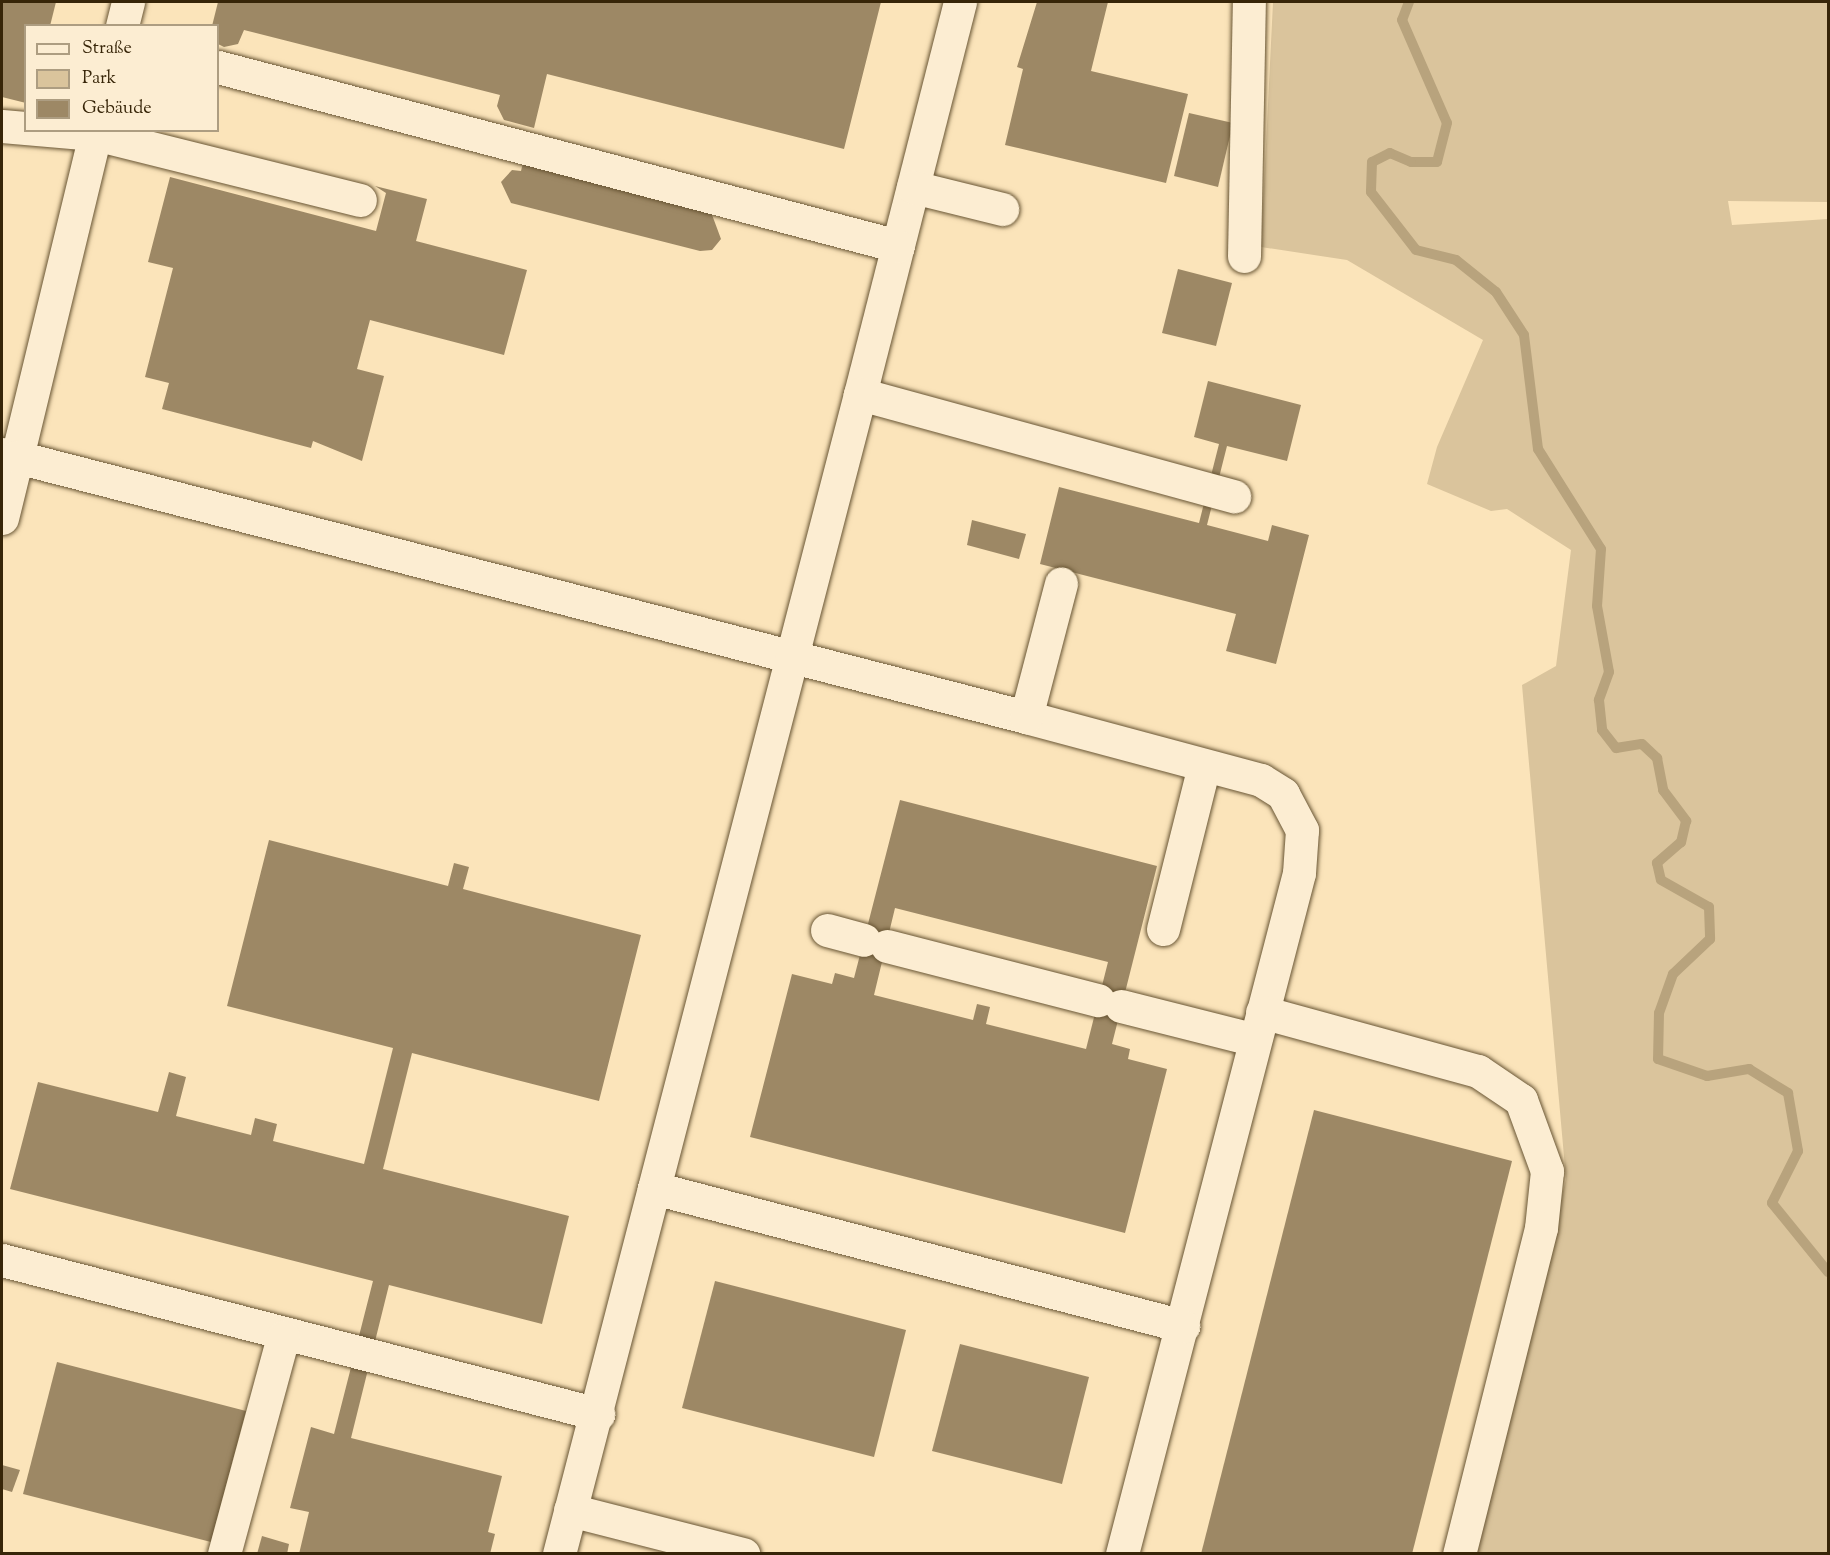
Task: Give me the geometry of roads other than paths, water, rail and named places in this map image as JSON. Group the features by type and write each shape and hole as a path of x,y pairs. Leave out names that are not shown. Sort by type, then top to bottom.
{"lane":[{"path":"122,24 128,2"},
{"path":"559,1554 598,1414 654,1188 960,2"},
{"path":"1244,256 1249,2"},
{"path":"219,67 898,246"},
{"path":"2,126 24,127"},
{"path":"2,518 9,455 95,132 360,200"},
{"path":"913,187 1002,209"},
{"path":"860,394 1234,496"},
{"path":"9,455 1026,717 1261,780 1283,794 1302,830 1299,873 1122,1554"},
{"path":"1026,717 1061,584"},
{"path":"1163,929 1204,766"},
{"path":"827,930 1109,1003 1259,1026 1478,1071 1521,1100 1547,1171 1541,1228 1460,1554"},
{"path":"654,1188 1183,1326"},
{"path":"2,1260 283,1337 598,1414"},
{"path":"224,1554 283,1337"},
{"path":"570,1510 743,1554"}],"waterway":[{"path":"1409,2 1402,20 1447,123 1437,162 1411,162 1390,153 1372,162 1371,192 1416,250 1456,260 1496,292 1524,335 1538,449 1601,549 1597,606 1609,672 1599,700 1602,730 1616,748 1642,744 1657,758 1663,790 1686,821 1681,842 1657,863 1661,880 1709,907 1710,939 1673,974 1659,1013 1658,1059 1707,1076 1749,1069 1788,1093 1798,1151 1772,1203 1828,1272"}]}
